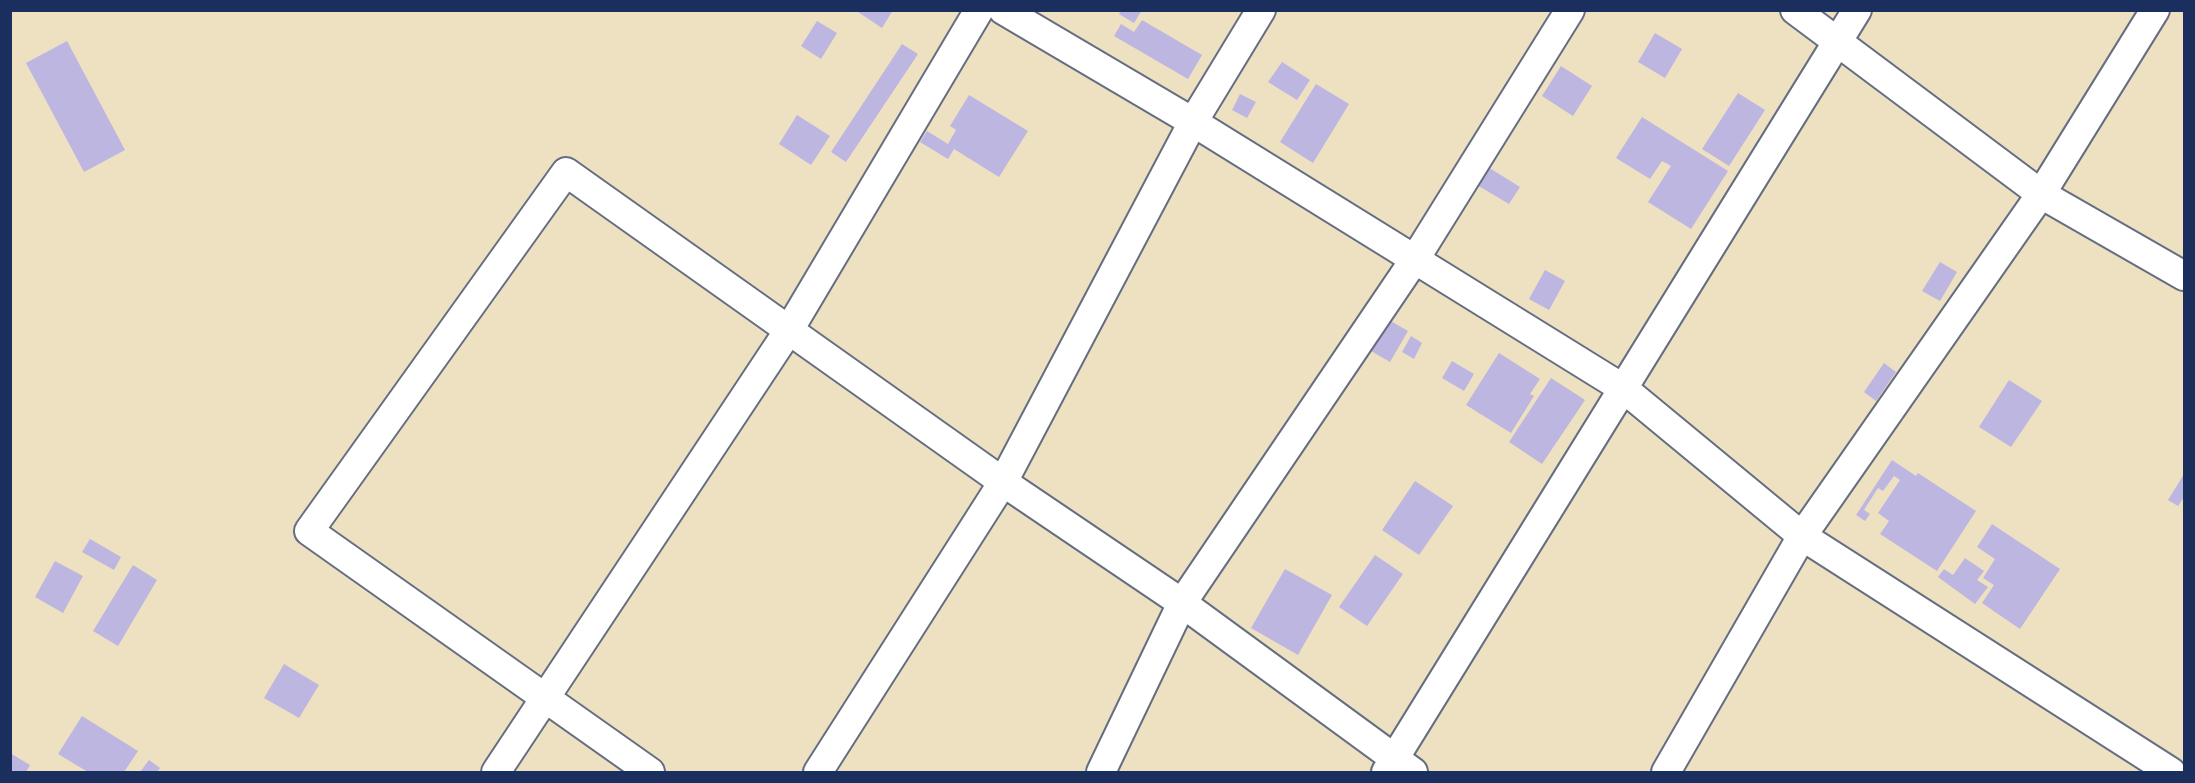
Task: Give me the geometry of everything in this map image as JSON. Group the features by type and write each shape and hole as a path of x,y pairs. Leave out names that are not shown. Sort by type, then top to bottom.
{"street":[{"path":"496,772 789,330 979,10"},
{"path":"1003,10 1193,122 1624,389 1802,536 2171,772"},
{"path":"818,772 1003,482 1193,122 1261,10"},
{"path":"1101,772 1182,603 1414,259 1570,10"},
{"path":"1795,10 2041,194 2184,276"},
{"path":"650,772 309,531 566,172 1003,482 1182,603 1398,768 1624,389 1857,10"},
{"path":"1666,772 1802,536 2041,194 2155,10"}],"building":[{"path":"855,10 893,10 882,28"},
{"path":"1121,10 1142,10 1134,23 1119,14"},
{"path":"1142,20 1202,55 1188,79 1114,36 1121,24 1134,32"},
{"path":"817,21 837,33 821,59 801,46"},
{"path":"1655,33 1682,49 1665,78 1638,62"},
{"path":"67,41 125,150 84,172 26,63"},
{"path":"902,44 918,54 846,162 831,152"},
{"path":"1282,62 1310,80 1297,100 1268,82"},
{"path":"1561,66 1592,86 1573,116 1542,96"},
{"path":"1316,84 1349,104 1313,163 1280,142"},
{"path":"1738,93 1765,110 1729,166 1702,149"},
{"path":"1240,94 1256,102 1247,118 1232,110"},
{"path":"969,95 1028,131 999,177 954,149 948,159 920,142 927,131 948,144 956,130 950,126"},
{"path":"797,115 830,136 811,165 779,144"},
{"path":"1642,117 1728,171 1691,229 1648,202 1671,166 1662,161 1650,179 1616,158"},
{"path":"1488,167 1520,187 1509,204 1477,185"},
{"path":"1940,262 1957,272 1940,301 1922,291"},
{"path":"1545,270 1565,281 1549,310 1529,299"},
{"path":"1389,320 1408,331 1390,362 1371,351"},
{"path":"1411,336 1422,343 1414,359 1402,352"},
{"path":"1499,353 1540,379 1530,394 1534,396 1511,433 1466,405"},
{"path":"1452,361 1474,374 1464,391 1442,378"},
{"path":"1884,363 1896,372 1876,401 1864,392"},
{"path":"1551,378 1585,400 1542,464 1509,442"},
{"path":"2009,380 2042,401 2011,447 1979,427"},
{"path":"1892,460 1916,476 1918,473 1976,511 1937,571 1880,534 1889,521 1878,513 1900,480 1894,476 1883,491 1878,488 1864,510 1870,514 1865,521 1856,515"},
{"path":"2184,474 2184,497 2178,506 2168,500"},
{"path":"1415,481 1453,506 1419,555 1382,530"},
{"path":"1992,524 2060,569 2020,629 1982,603 1994,585 1983,578 1995,559 1977,547"},
{"path":"90,539 121,557 114,570 82,552"},
{"path":"1375,555 1403,574 1367,626 1339,607"},
{"path":"1965,558 1984,571 1977,580 1988,587 1975,604 1938,577 1944,569 1953,575"},
{"path":"55,561 83,576 63,613 35,597"},
{"path":"133,565 157,580 118,646 93,631"},
{"path":"1285,569 1332,595 1298,655 1251,628"},
{"path":"284,664 319,685 299,718 264,698"},
{"path":"82,716 138,751 124,772 88,772 58,754"},
{"path":"10,753 30,765 26,772 10,772"},
{"path":"149,760 160,768 157,772 140,772"}]}
